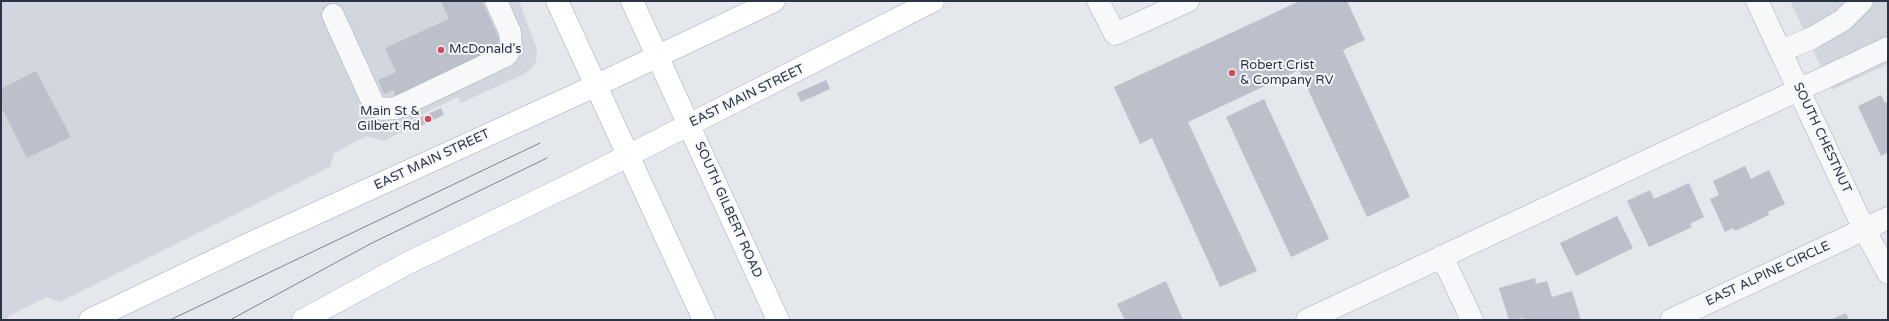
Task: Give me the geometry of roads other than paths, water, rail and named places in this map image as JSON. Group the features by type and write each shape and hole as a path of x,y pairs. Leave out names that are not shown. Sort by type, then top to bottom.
{"main road":[{"path":"557,1 704,320"},
{"name":"SOUTH GILBERT ROAD","path":"632,1 690,124 778,320"},
{"name":"EAST MAIN STREET","path":"90,320 262,238 658,57 774,1"},
{"name":"EAST MAIN STREET","path":"303,320 408,263 628,156 933,1"}],"street":[{"path":"333,15 374,105 382,109 396,108 507,55 511,45 510,32 496,1"},
{"path":"1098,1 1115,34 1188,1"},
{"name":"SOUTH CHESTNUT","path":"1757,1 1864,229 1888,273"},
{"path":"1781,51 1812,38 1843,20 1862,1"},
{"path":"1307,320 1888,48"},
{"name":"EAST ALPINE CIRCLE","path":"1671,320 1888,218"},
{"path":"1442,256 1472,320"}],"tram line":[{"path":"170,320 540,143"},
{"path":"230,320 370,244 547,158"}],"place":[{"name":"McDonald's","path":"441,50"},
{"name":"Robert Crist & Company RV","path":"1232,73"},
{"name":"Main St & Gilbert Rd","path":"428,119"}]}
